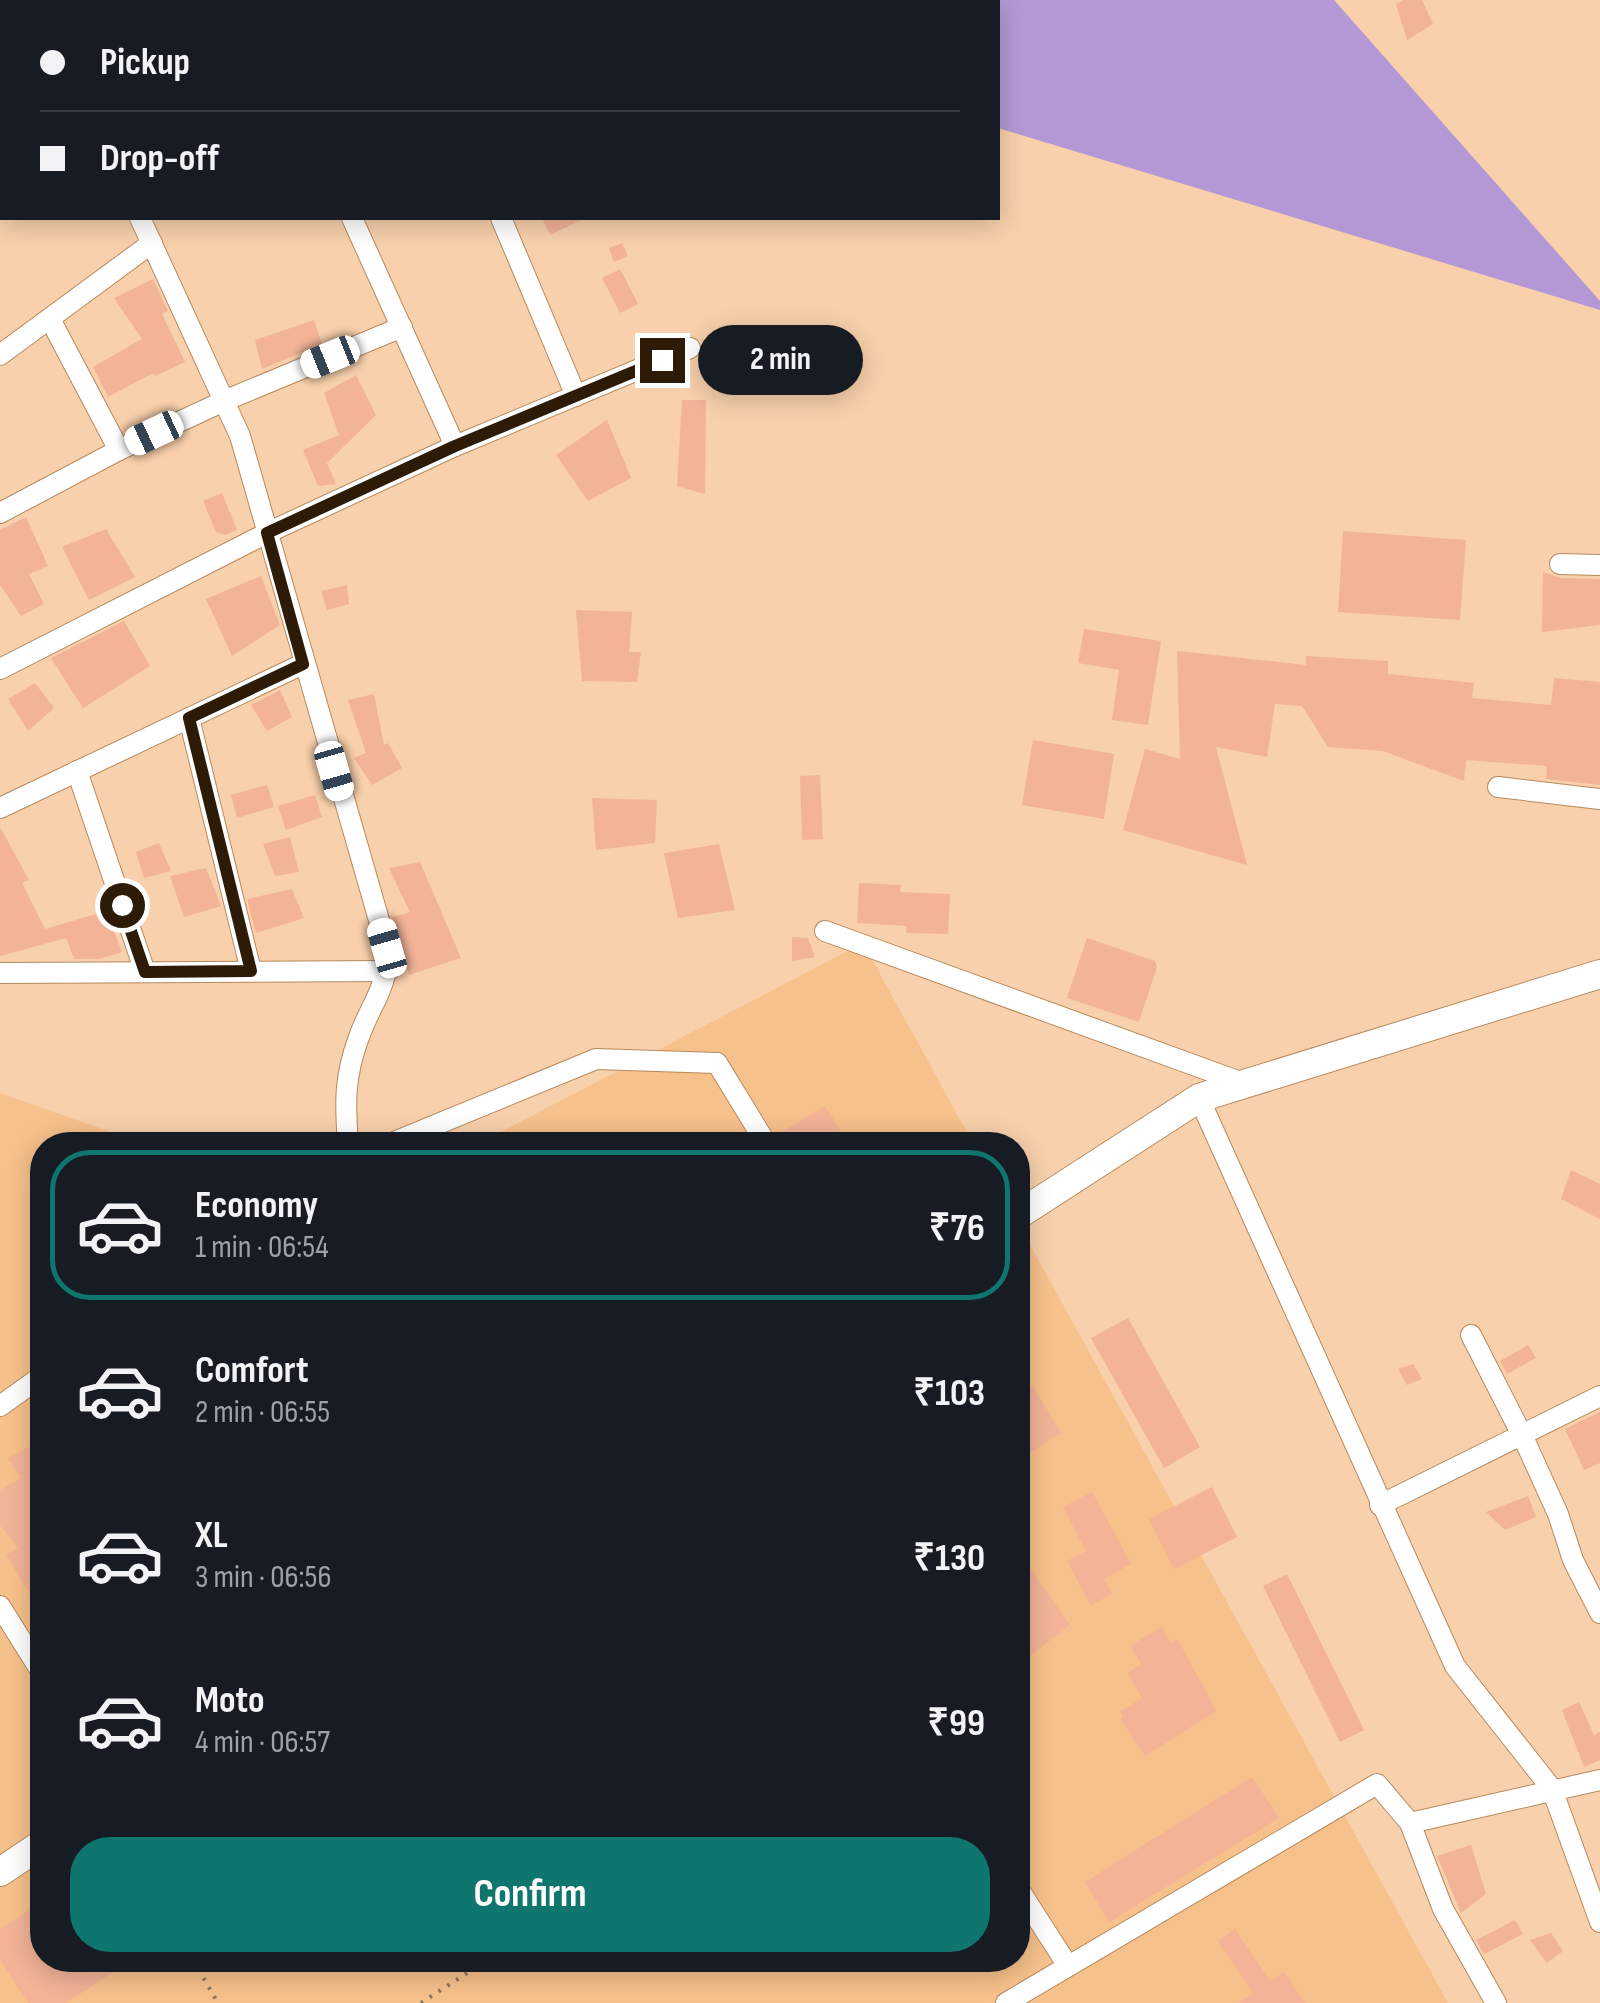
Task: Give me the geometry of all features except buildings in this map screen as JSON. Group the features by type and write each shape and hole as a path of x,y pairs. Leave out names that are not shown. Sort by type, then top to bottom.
{"main road":[{"path":"1030,1207 1199,1098 1600,974"},
{"path":"0,1872 30,1852"}],"street":[{"path":"141,220 240,436 387,948 388,971 359,1035 344,1087 347,1132"},
{"path":"353,220 455,446"},
{"path":"502,220 576,396"},
{"path":"0,355 152,243"},
{"path":"50,319 119,450"},
{"path":"0,513 224,400 402,327"},
{"path":"0,669 267,533 455,446 690,348"},
{"path":"1560,564 1600,565"},
{"path":"0,808 303,664"},
{"path":"189,718 251,971"},
{"path":"78,771 145,972"},
{"path":"1498,787 1600,799"},
{"path":"825,931 1243,1083"},
{"path":"0,973 388,971"},
{"path":"418,1132 596,1058 717,1063 759,1132"},
{"path":"1199,1098 1455,1666 1552,1789 1600,1922"},
{"path":"1471,1335 1523,1436 1558,1514 1573,1560 1600,1613"},
{"path":"0,1406 30,1385"},
{"path":"1380,1505 1600,1396"},
{"path":"0,1606 30,1654"},
{"path":"1410,1823 1600,1780"},
{"path":"1006,2003 1377,1784 1410,1823 1444,1908 1496,2003"},
{"path":"1030,1907 1068,1966"}],"path":[{"path":"200,1972 218,2003"},
{"path":"422,2003 469,1972"}],"shaded area":[{"path":"1000,0 1334,0 1600,301 1600,310 1000,129"},
{"path":"863,943 967,1132 501,1132"},
{"path":"0,1093 111,1132 30,1132 30,1972 1030,1972 1030,1245 1448,2003 0,2003"}],"route":[{"path":"122,905 145,972 251,971 189,718 303,664 267,533 455,446 662,360"}]}
